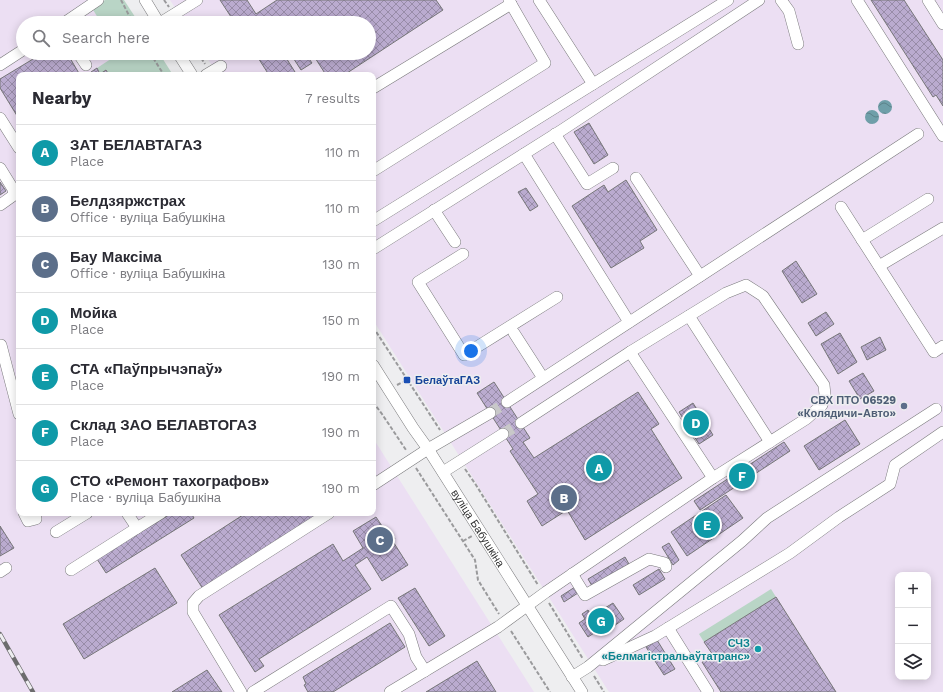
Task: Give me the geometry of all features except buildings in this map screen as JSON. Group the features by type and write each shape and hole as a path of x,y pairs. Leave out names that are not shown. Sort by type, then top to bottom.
{"street":[{"path":"74,16 98,0"},
{"path":"144,0 155,16"},
{"path":"171,16 197,0"},
{"path":"539,0 594,84"},
{"path":"376,219 728,0"},
{"path":"376,247 524,154 759,0"},
{"path":"781,0 789,11 798,44"},
{"path":"857,0 942,132"},
{"path":"928,0 943,24"},
{"path":"376,86 510,2 545,63 376,169"},
{"path":"0,65 16,55"},
{"path":"83,60 86,65"},
{"path":"182,60 190,72"},
{"path":"211,72 221,66"},
{"path":"0,118 16,143"},
{"path":"555,134 587,184 612,168"},
{"path":"507,402 918,134"},
{"path":"524,154 629,322"},
{"path":"0,168 13,189 14,195 0,205"},
{"path":"636,178 700,276"},
{"path":"862,240 928,199"},
{"path":"840,207 934,352 943,346"},
{"path":"434,210 455,242"},
{"path":"879,266 943,228"},
{"path":"463,254 418,282 464,355 557,297"},
{"path":"390,692 498,627 527,605 713,478 806,419 822,405 825,395 824,385 764,296 746,285 726,293 630,352 520,423"},
{"path":"689,316 770,442"},
{"path":"514,333 543,378"},
{"path":"0,344 16,403"},
{"path":"630,352 713,478"},
{"name":"вуліца Бабушкіна","path":"376,378 428,449 582,692"},
{"path":"588,667 742,541 767,518 936,409"},
{"path":"376,483 428,449 490,414"},
{"path":"572,677 588,667 655,636 790,553 839,517 890,484 895,465 943,432"},
{"path":"443,472 503,434"},
{"path":"26,516 28,521 36,519 36,516"},
{"path":"56,532 82,516"},
{"path":"129,516 137,528"},
{"path":"71,570 156,516"},
{"path":"241,692 193,612 193,603 199,596 324,516"},
{"path":"572,574 586,595 649,559 665,563 666,567"},
{"path":"253,692 391,606 409,634 416,657 425,671"},
{"path":"668,628 708,692"}],"path":[{"path":"121,0 129,16"},
{"path":"154,60 162,72"},
{"path":"376,332 446,439"},
{"path":"376,406 398,437 474,560 478,580 550,692"},
{"path":"460,462 476,485 604,692"}],"shaded area":[{"path":"0,0 96,0 106,16 16,16 16,60 133,60 141,72 16,72 16,516 376,516 376,443 534,692 0,692"},
{"path":"170,0 943,0 943,692 609,692 376,325 376,72 216,72 208,60 376,60 376,16 180,16"}],"green space":[{"path":"105,0 124,0 134,16 97,16 92,8"},
{"path":"109,60 163,60 171,72 107,72 106,70 100,72 97,68"},
{"path":"771,589 776,597 704,642 699,634"}],"water":[{"path":"882,100 888,100 892,104 892,110 888,114 882,114 878,110 878,104"},
{"path":"869,110 875,110 879,114 879,120 875,124 869,124 865,120 865,114"}],"tunnel":[{"path":"490,413 507,402"},
{"path":"503,434 521,423"}],"railway":[{"path":"0,634 33,692"}],"place":[{"name":"БелаўтаГАЗ","path":"407,380"},
{"name":"СВХ ПТО 06529 «Колядичи-Авто»","path":"904,406"},
{"name":"Мойка","path":"696,423"},
{"name":"ЗАТ БЕЛАВТАГАЗ","path":"599,468"},
{"name":"Склад ЗАО БЕЛАВТОГАЗ","path":"742,476"},
{"name":"Белдзяржстрах","path":"564,498"},
{"name":"СТА «Паўпрычэпаў»","path":"707,525"},
{"name":"Бау Максіма","path":"380,540"},
{"name":"СТО «Ремонт тахографов»","path":"601,621"},
{"name":"СЧЗ «Белмагістральаўтатранс»","path":"758,649"}]}
